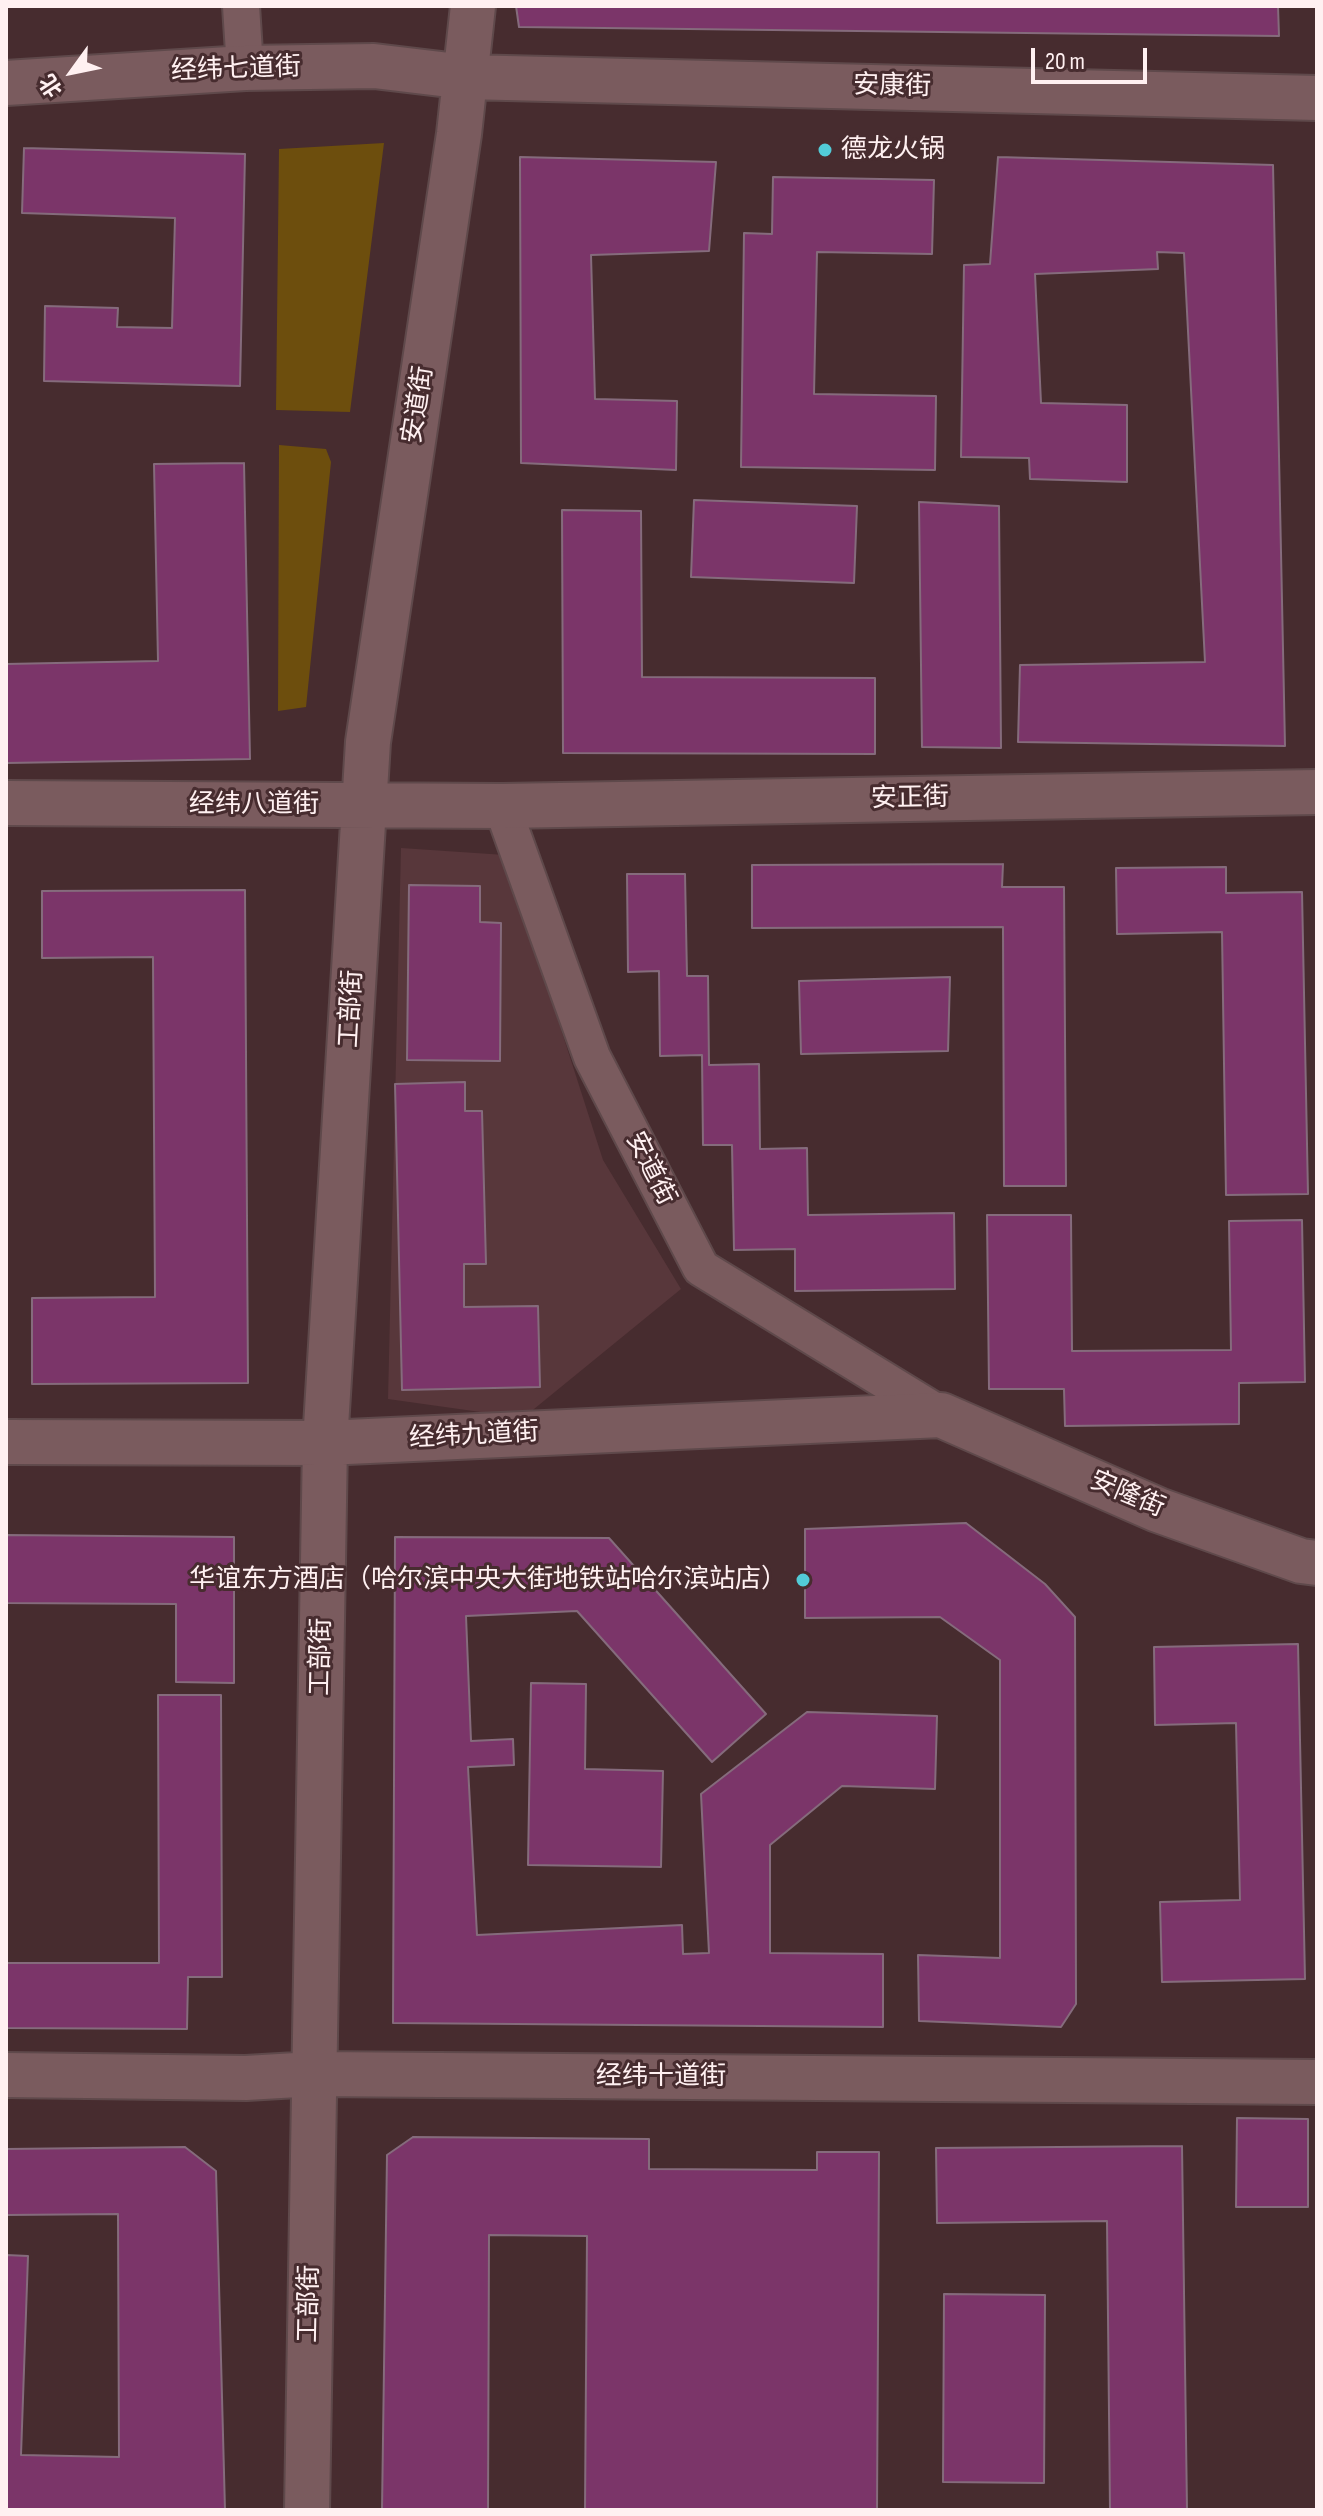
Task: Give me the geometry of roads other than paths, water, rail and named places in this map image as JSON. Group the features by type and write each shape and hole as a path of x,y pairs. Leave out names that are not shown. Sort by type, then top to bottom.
{"street":[{"path":"241,6 245,68"},
{"name":"安道街","path":"364,804 368,742 466,77 473,6"},
{"name":"经纬七道街","path":"6,83 245,68 374,66 466,77"},
{"name":"安康街","path":"466,77 1317,98"},
{"name":"安正街","path":"502,806 1317,792"},
{"name":"经纬八道街","path":"6,803 502,806"},
{"name":"工部街","path":"307,2510 325,1443 364,804"},
{"name":"安道街","path":"502,806 592,1057 701,1268 941,1415"},
{"name":"经纬九道街","path":"6,1442 325,1443 941,1415"},
{"name":"安隆街","path":"941,1415 1158,1510 1301,1561 1317,1563"},
{"name":"经纬十道街","path":"6,2075 246,2078 314,2074 1317,2082"}],"place":[{"name":"德龙火锅","path":"825,150"},
{"name":"华谊东方酒店（哈尔滨中央大街地铁站哈尔滨站店）","path":"803,1580"}]}
